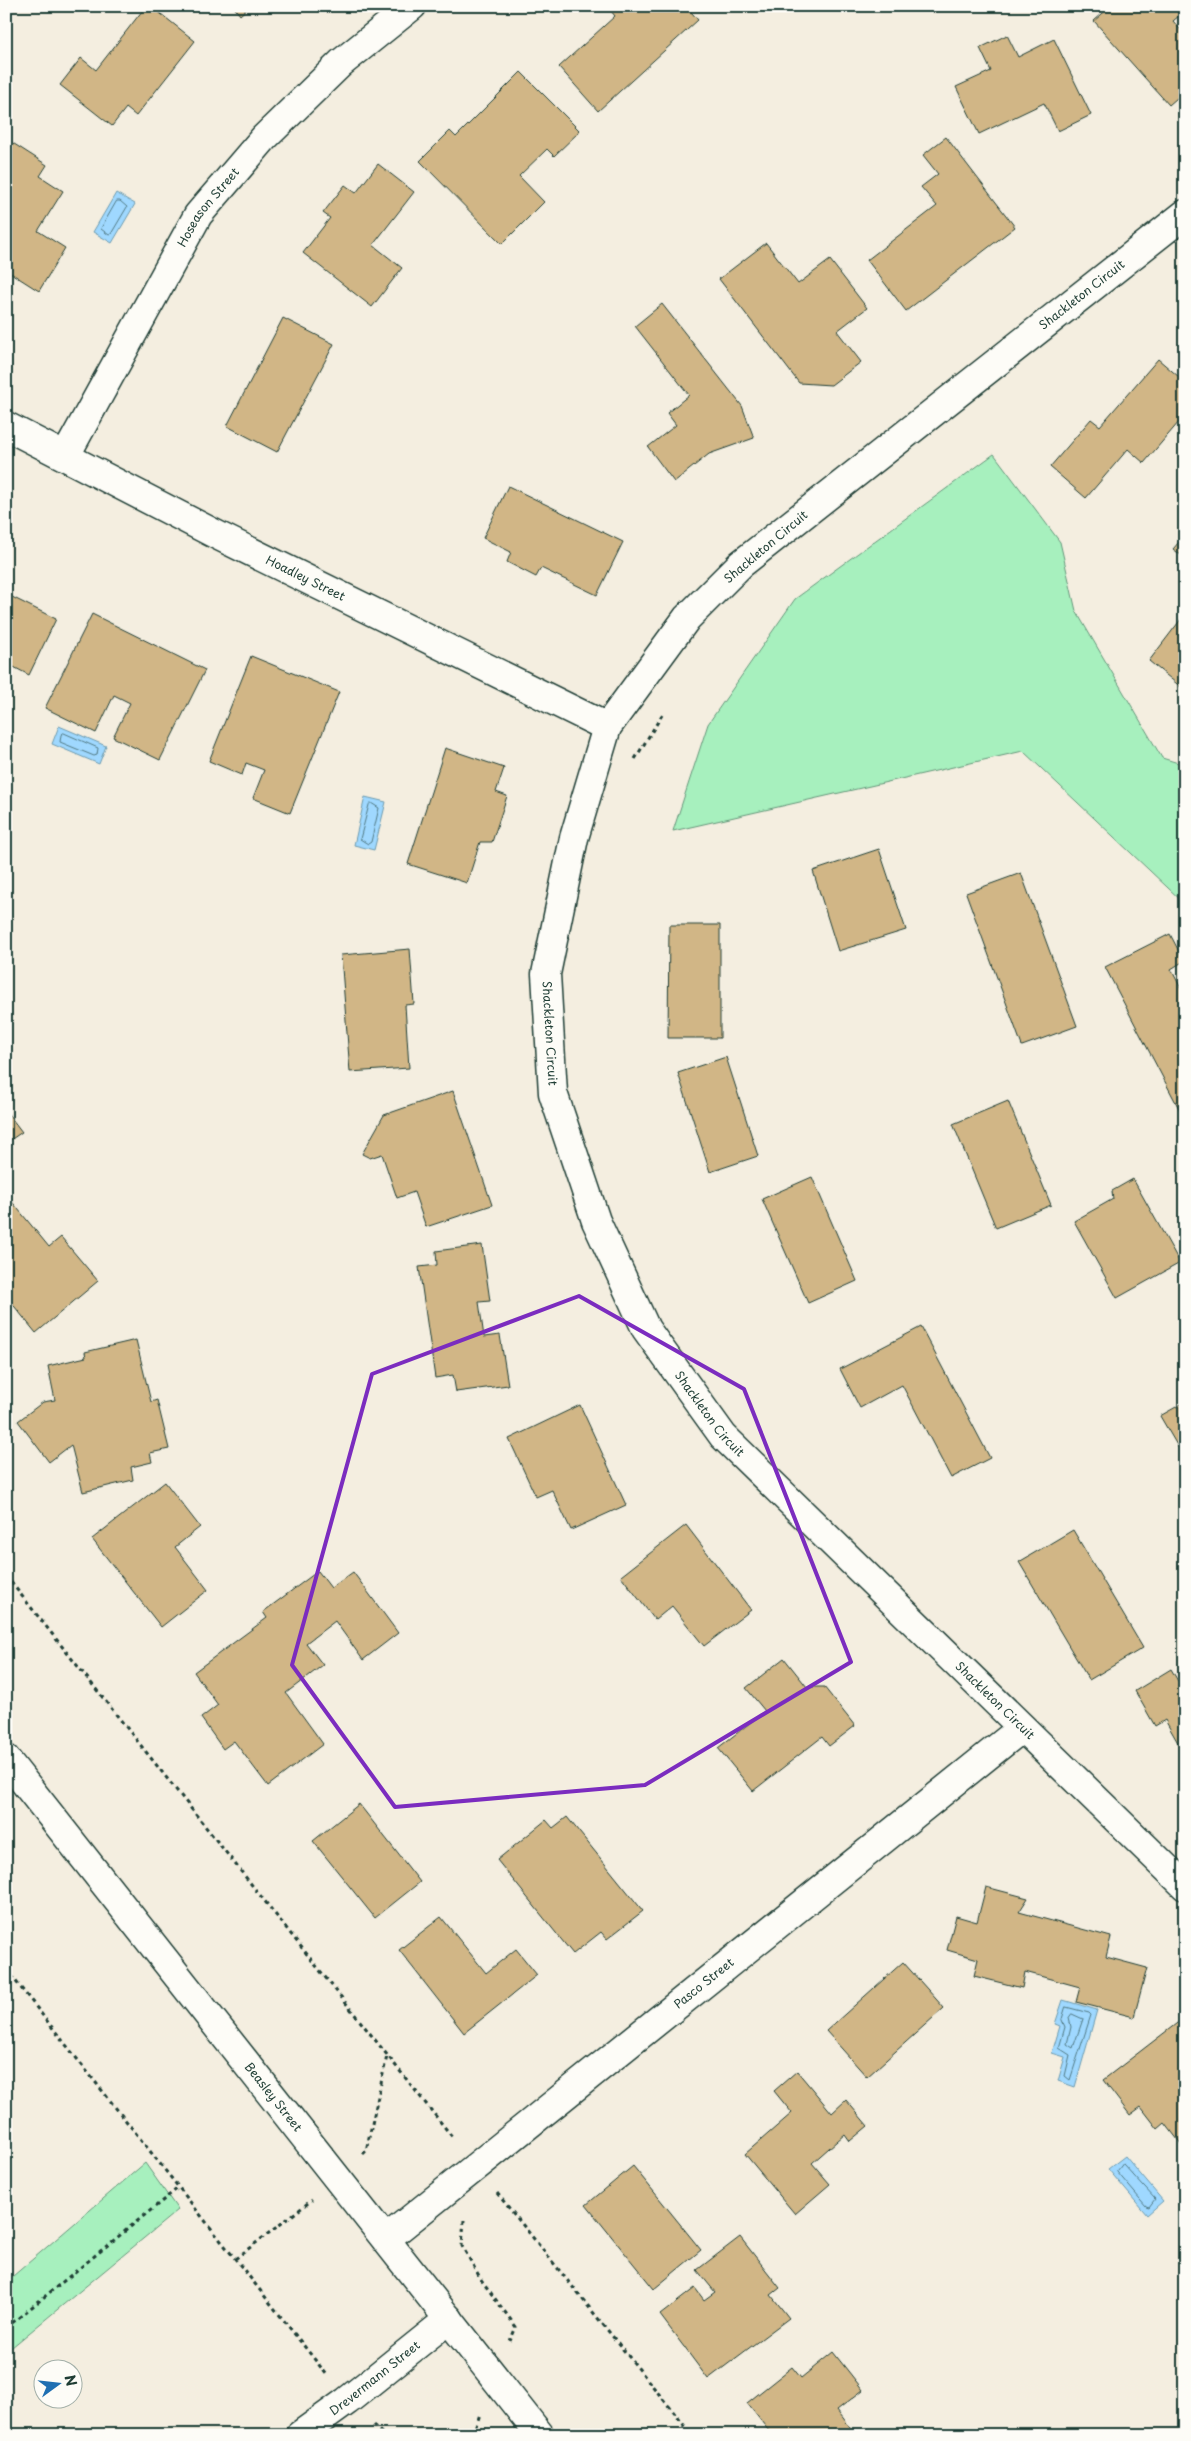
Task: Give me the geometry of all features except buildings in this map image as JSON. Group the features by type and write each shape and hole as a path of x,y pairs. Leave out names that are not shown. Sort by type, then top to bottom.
{"street":[{"name":"Hoseason Street","path":"66,455 198,215 271,131 341,63 412,6"},
{"name":"Shackleton Circuit","path":"1185,214 742,564 687,618 607,727 574,838 546,974 553,1093 596,1221 646,1329 723,1436 1185,1886"},
{"name":"Hoadley Street","path":"6,426 66,455 219,536 607,727"},
{"name":"Pasco Street","path":"386,2239 1022,1728"},
{"name":"Beasley Street","path":"6,1760 540,2435"},
{"name":"Drevermann Street","path":"300,2435 347,2401 449,2319"}],"path":[{"path":"631,766 666,708"},
{"path":"6,1576 476,2167 692,2435"},
{"path":"6,1970 347,2401 384,2435"},
{"path":"6,2328 179,2188"},
{"path":"464,2210 462,2246 482,2281 516,2326 494,2377 473,2435"}],"highlighted area":[{"path":"579,1296 744,1389 851,1662 645,1785 395,1807 292,1665 372,1374"}],"green space":[{"path":"994,454 1060,542 1076,611 1162,758 1185,765 1185,904 1023,751 673,831 708,724 795,599"},
{"path":"145,2163 178,2210 6,2352 6,2282"}],"water":[{"path":"116,193 135,204 112,243 93,232"},
{"path":"59,726 106,746 99,764 52,744"},
{"path":"365,797 386,802 374,850 354,845"},
{"path":"1063,2000 1097,2010 1075,2087 1058,2081 1065,2057 1052,2053 1060,2026 1055,2024"},
{"path":"1125,2156 1163,2201 1147,2215 1108,2169"}]}
